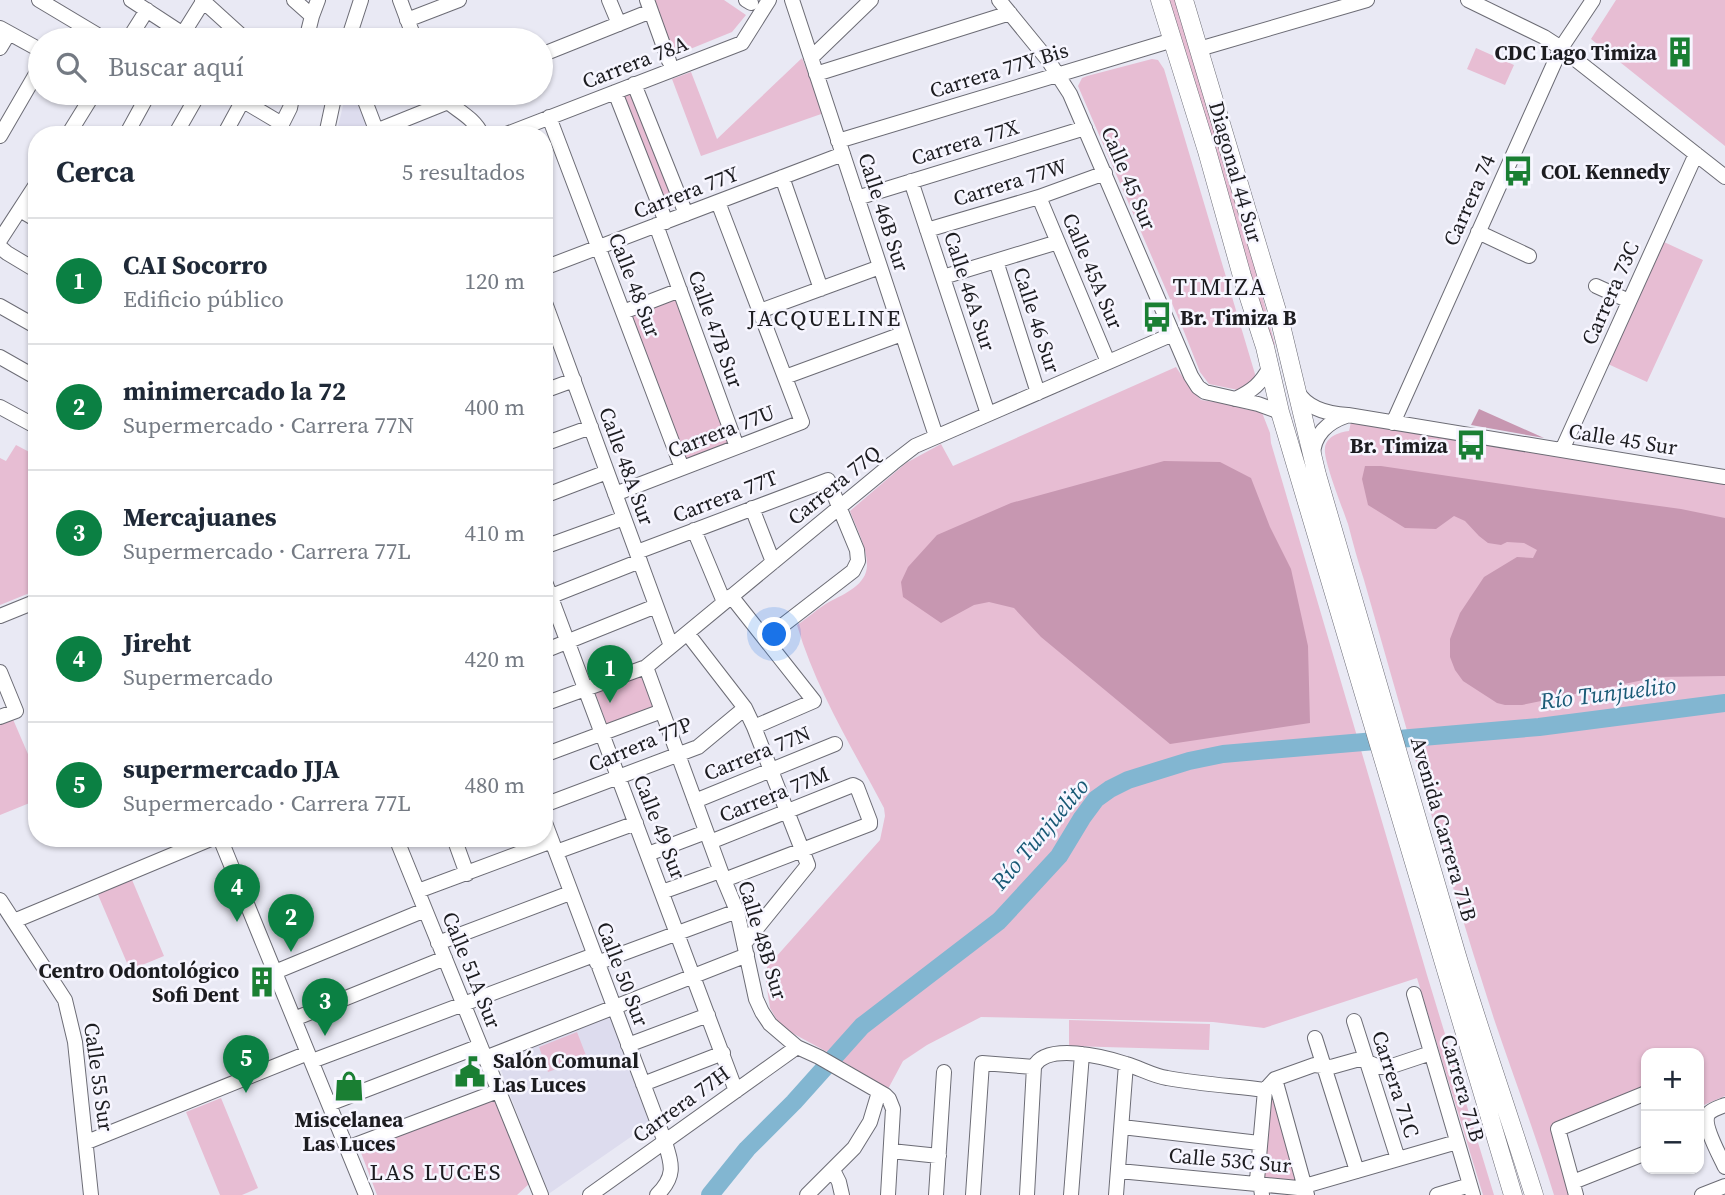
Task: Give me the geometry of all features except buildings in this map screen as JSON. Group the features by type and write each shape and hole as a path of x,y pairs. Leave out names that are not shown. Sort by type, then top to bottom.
{"main road":[{"name":"Diagonal 44 Sur","path":"1160,0 1270,367 1280,412 1310,470"},
{"name":"Diagonal 44 Sur","path":"1184,0 1276,308 1297,389 1310,470"},
{"name":"Avenida Carrera 71B","path":"1310,470 1450,959 1513,1195"},
{"name":"Avenida Carrera 71B","path":"1450,959 1477,1022 1534,1195"}],"street":[{"path":"39,0 86,28"},
{"path":"131,0 170,28"},
{"path":"186,28 203,0 233,28"},
{"path":"294,0 312,16"},
{"path":"309,28 318,0"},
{"path":"352,28 361,0"},
{"path":"400,0 414,18 414,28"},
{"path":"414,18 428,0"},
{"path":"414,18 459,0"},
{"path":"609,0 619,24"},
{"name":"Carrera 78A","path":"526,126 741,43 769,0"},
{"name":"Calle 46B Sur","path":"792,0 936,436"},
{"path":"811,58 871,0"},
{"name":"Calle 45 Sur","path":"999,0 1059,74 1105,173 1191,376 1205,392 1235,399"},
{"path":"1199,49 1367,0"},
{"path":"1468,0 1561,48 1725,177"},
{"name":"Carrera 74","path":"1392,423 1561,48 1593,0"},
{"path":"553,50 619,24 649,6 669,61"},
{"path":"136,28 147,10"},
{"path":"816,74 1010,13"},
{"path":"0,48 4,30 28,43"},
{"name":"Carrera 77Y Bis","path":"841,148 1059,74 1172,40"},
{"path":"634,84 686,214"},
{"path":"0,136 28,88"},
{"name":"Calle 47B Sur","path":"615,92 661,224 680,290 737,447"},
{"path":"74,126 87,105"},
{"path":"131,126 142,105"},
{"path":"180,126 192,105"},
{"path":"227,126 234,105"},
{"path":"250,105 282,124 291,105"},
{"path":"328,126 332,105"},
{"path":"366,105 374,126"},
{"path":"389,126 427,105"},
{"path":"455,105 474,120 477,126"},
{"name":"Calle 48 Sur","path":"549,117 552,126"},
{"name":"Calle 48 Sur","path":"553,127 682,468"},
{"name":"Carrera 77X","path":"857,198 1085,128"},
{"name":"Carrera 77Y","path":"553,265 782,177 841,148"},
{"name":"Carrera 73C","path":"1562,450 1696,153"},
{"name":"Carrera 77W","path":"927,229 1040,197 1105,173"},
{"path":"782,177 821,289"},
{"name":"Calle 46A Sur","path":"911,181 988,414"},
{"path":"0,240 28,197"},
{"name":"Calle 45A Sur","path":"1040,197 1108,362"},
{"path":"718,202 785,377 902,334"},
{"path":"20,210 28,215"},
{"path":"1478,232 1529,256"},
{"path":"943,277 1058,242"},
{"path":"0,247 28,266"},
{"name":"Calle 46 Sur","path":"996,261 1038,393"},
{"path":"760,311 880,267"},
{"path":"1596,286 1629,301"},
{"path":"623,312 680,290"},
{"path":"0,306 28,322"},
{"name":"Carrera 77Q","path":"553,701 646,667 908,451 936,436 1173,334"},
{"name":"Calle 48A Sur","path":"553,343 574,380 671,646"},
{"path":"0,357 28,373"},
{"path":"1235,399 1254,389 1270,367"},
{"name":"Carrera 77U","path":"615,494 802,422 785,377"},
{"path":"553,388 574,380"},
{"name":"Calle 45 Sur","path":"1297,389 1305,400 1322,411 1334,414 1725,477"},
{"path":"1235,399 1268,406 1280,412"},
{"path":"0,407 28,422"},
{"path":"1310,470 1317,437 1335,419 1348,415"},
{"path":"553,441 591,427"},
{"path":"553,493 607,472"},
{"name":"Carrera 77T","path":"553,596 694,530 828,480 839,507"},
{"path":"765,639 853,571 858,561 857,551 839,507"},
{"path":"752,508 773,562"},
{"path":"553,544 624,518"},
{"path":"694,530 727,599 765,639 814,701 754,727"},
{"path":"0,615 28,604"},
{"path":"553,648 656,606"},
{"name":"Calle 49 Sur","path":"553,609 568,642 736,1091"},
{"path":"329,1104 614,1007 694,976 746,950 808,865 745,708 687,633"},
{"name":"Calle 48B Sur","path":"646,667 737,911 756,999 762,1012 771,1024 797,1047 879,1092"},
{"path":"0,672 16,711 0,717"},
{"name":"Carrera 77P","path":"553,802 698,747 745,708"},
{"path":"553,752 662,711"},
{"name":"Carrera 77N","path":"695,801 835,744"},
{"name":"Carrera 77M","path":"648,854 787,812 853,785 857,787 870,824 802,850"},
{"path":"418,891 554,847 636,824"},
{"path":"14,921 191,847"},
{"path":"224,847 366,1195"},
{"name":"Calle 51A Sur","path":"400,847 499,1091 535,1192"},
{"path":"457,847 467,874"},
{"name":"Calle 50 Sur","path":"554,847 665,1142 672,1166 664,1188 657,1195"},
{"path":"662,892 802,850"},
{"path":"438,943 570,893"},
{"name":"Calle 55 Sur","path":"0,900 65,1000 75,1042 92,1195"},
{"path":"275,972 425,910"},
{"path":"87,1142 310,1058 737,911"},
{"path":"294,1019 445,958"},
{"name":"Carrera 71B","path":"1414,993 1471,1190"},
{"path":"628,1045 708,1015"},
{"name":"Carrera 71C","path":"1354,1021 1398,1159"},
{"path":"1315,1038 1357,1171"},
{"name":"Carrera 77H","path":"590,1195 797,1047"},
{"path":"1027,1195 1034,1067 1043,1058 1061,1052 1082,1054 1126,1064 1165,1078 1270,1084 1314,1065 1331,1067 1363,1060 1379,1067 1389,1067 1431,1053"},
{"path":"643,1084 723,1054"},
{"path":"1071,1195 1082,1054"},
{"path":"973,1195 982,1063 1034,1067"},
{"path":"1116,1195 1126,1064"},
{"path":"936,1195 944,1072"},
{"path":"1260,1190 1257,1180 1259,1143 1270,1084"},
{"path":"1270,1084 1305,1191"},
{"path":"347,1148 499,1091"},
{"path":"807,1195 854,1148 870,1122 879,1092 888,1099 894,1109 888,1195"},
{"path":"1641,1095 1558,1129 1575,1189 1641,1156"},
{"path":"1704,1126 1710,1112 1725,1105"},
{"path":"1122,1127 1259,1143"},
{"path":"1704,1131 1725,1167"},
{"name":"Calle 53C Sur","path":"1119,1171 1260,1190 1291,1188 1305,1191 1357,1171 1457,1142"},
{"path":"891,1151 939,1156"},
{"path":"833,1170 842,1195"},
{"path":"1702,1195 1725,1186"},
{"path":"1437,1195 1471,1190"}],"shaded area":[{"path":"653,0 724,0 746,15 732,32 673,56"},
{"path":"1168,0 1176,0 1244,225 1275,345 1271,345"},
{"path":"1616,0 1725,0 1725,146 1591,39"},
{"path":"1476,48 1514,65 1505,85 1467,69"},
{"path":"802,58 824,113 701,156 672,79 691,72 717,139"},
{"path":"1152,59 1158,60 1164,69 1255,374 1254,381 1238,390 1209,384 1200,372 1078,86 1082,78 1087,76"},
{"path":"633,91 679,205 665,211 619,96"},
{"path":"343,105 361,105 369,126 338,126"},
{"path":"1664,242 1703,260 1647,382 1608,364"},
{"path":"678,297 733,444 684,462 629,316"},
{"path":"1176,367 1201,400 1248,410 1261,410 1270,433 1427,975 1494,1195 1483,1195 1417,978 1264,1028 1213,1022 981,1017 927,1045 903,1061 888,1089 781,1027 770,1008 767,967 880,840 885,816 884,808 814,673 797,625 825,604 854,588 866,572 865,551 850,511 906,463 941,444 953,466"},
{"path":"1479,409 1544,438 1471,425"},
{"path":"1351,422 1725,481 1725,1096 1704,1105 1704,1048 1641,1048 1641,1095 1552,1131 1570,1195 1554,1195 1494,1019 1443,855 1348,524 1327,463 1325,448 1330,438 1349,431"},
{"path":"16,445 28,451 28,594 0,605 0,458 6,461"},
{"path":"1164,461 1220,462 1251,478 1270,527 1291,569 1308,646 1310,723 1170,744 1041,637 1014,608 989,602 974,605 941,623 903,597 901,582 908,567 937,535 1011,503"},
{"path":"1365,466 1381,466 1681,509 1725,518 1725,676 1658,677 1522,705 1497,703 1463,681 1450,657 1450,639 1460,613 1484,577 1517,557 1533,558 1537,550 1524,543 1488,543 1465,521 1454,516 1436,529 1405,528 1368,505 1362,479"},
{"path":"641,675 653,708 607,725 595,692"},
{"path":"12,717 28,754 28,804 0,815 0,722"},
{"path":"130,875 164,956 130,970 96,890"},
{"path":"610,1015 651,1123 547,1195 497,1059"},
{"path":"1069,1020 1210,1024 1209,1050 1069,1046"},
{"path":"577,1032 587,1058 548,1072 539,1047"},
{"path":"1274,1095 1297,1183 1259,1180 1269,1096"},
{"path":"498,1097 530,1183 517,1195 377,1195 360,1150"},
{"path":"221,1098 258,1188 242,1195 220,1195 186,1112"}],"waterway":[{"name":"Río Tunjuelito","path":"710,1195 747,1149 794,1102 862,1026 999,921 1059,856 1096,799 1128,780 1189,761 1223,754 1539,727 1725,703"}],"place":[{"name":"CDC Lago Timiza","path":"1680,52"},
{"name":"COL Kennedy","path":"1518,171"},
{"name":"Br. Timiza B","path":"1157,317"},
{"name":"Br. Timiza","path":"1471,445"},
{"name":"CAI Socorro","path":"610,703"},
{"name":"Jireht","path":"237,922"},
{"name":"minimercado la 72","path":"291,952"},
{"name":"Centro Odontológico Sofi Dent","path":"262,982"},
{"name":"Mercajuanes","path":"325,1036"},
{"name":"Salón Comunal Las Luces","path":"470,1072"},
{"name":"Miscelanea Las Luces","path":"349,1086"},
{"name":"supermercado JJA","path":"246,1093"}],"district":[{"name":"TIMIZA","path":"1220,286"},
{"name":"JACQUELINE","path":"825,318"},
{"name":"LAS LUCES","path":"436,1172"}]}
